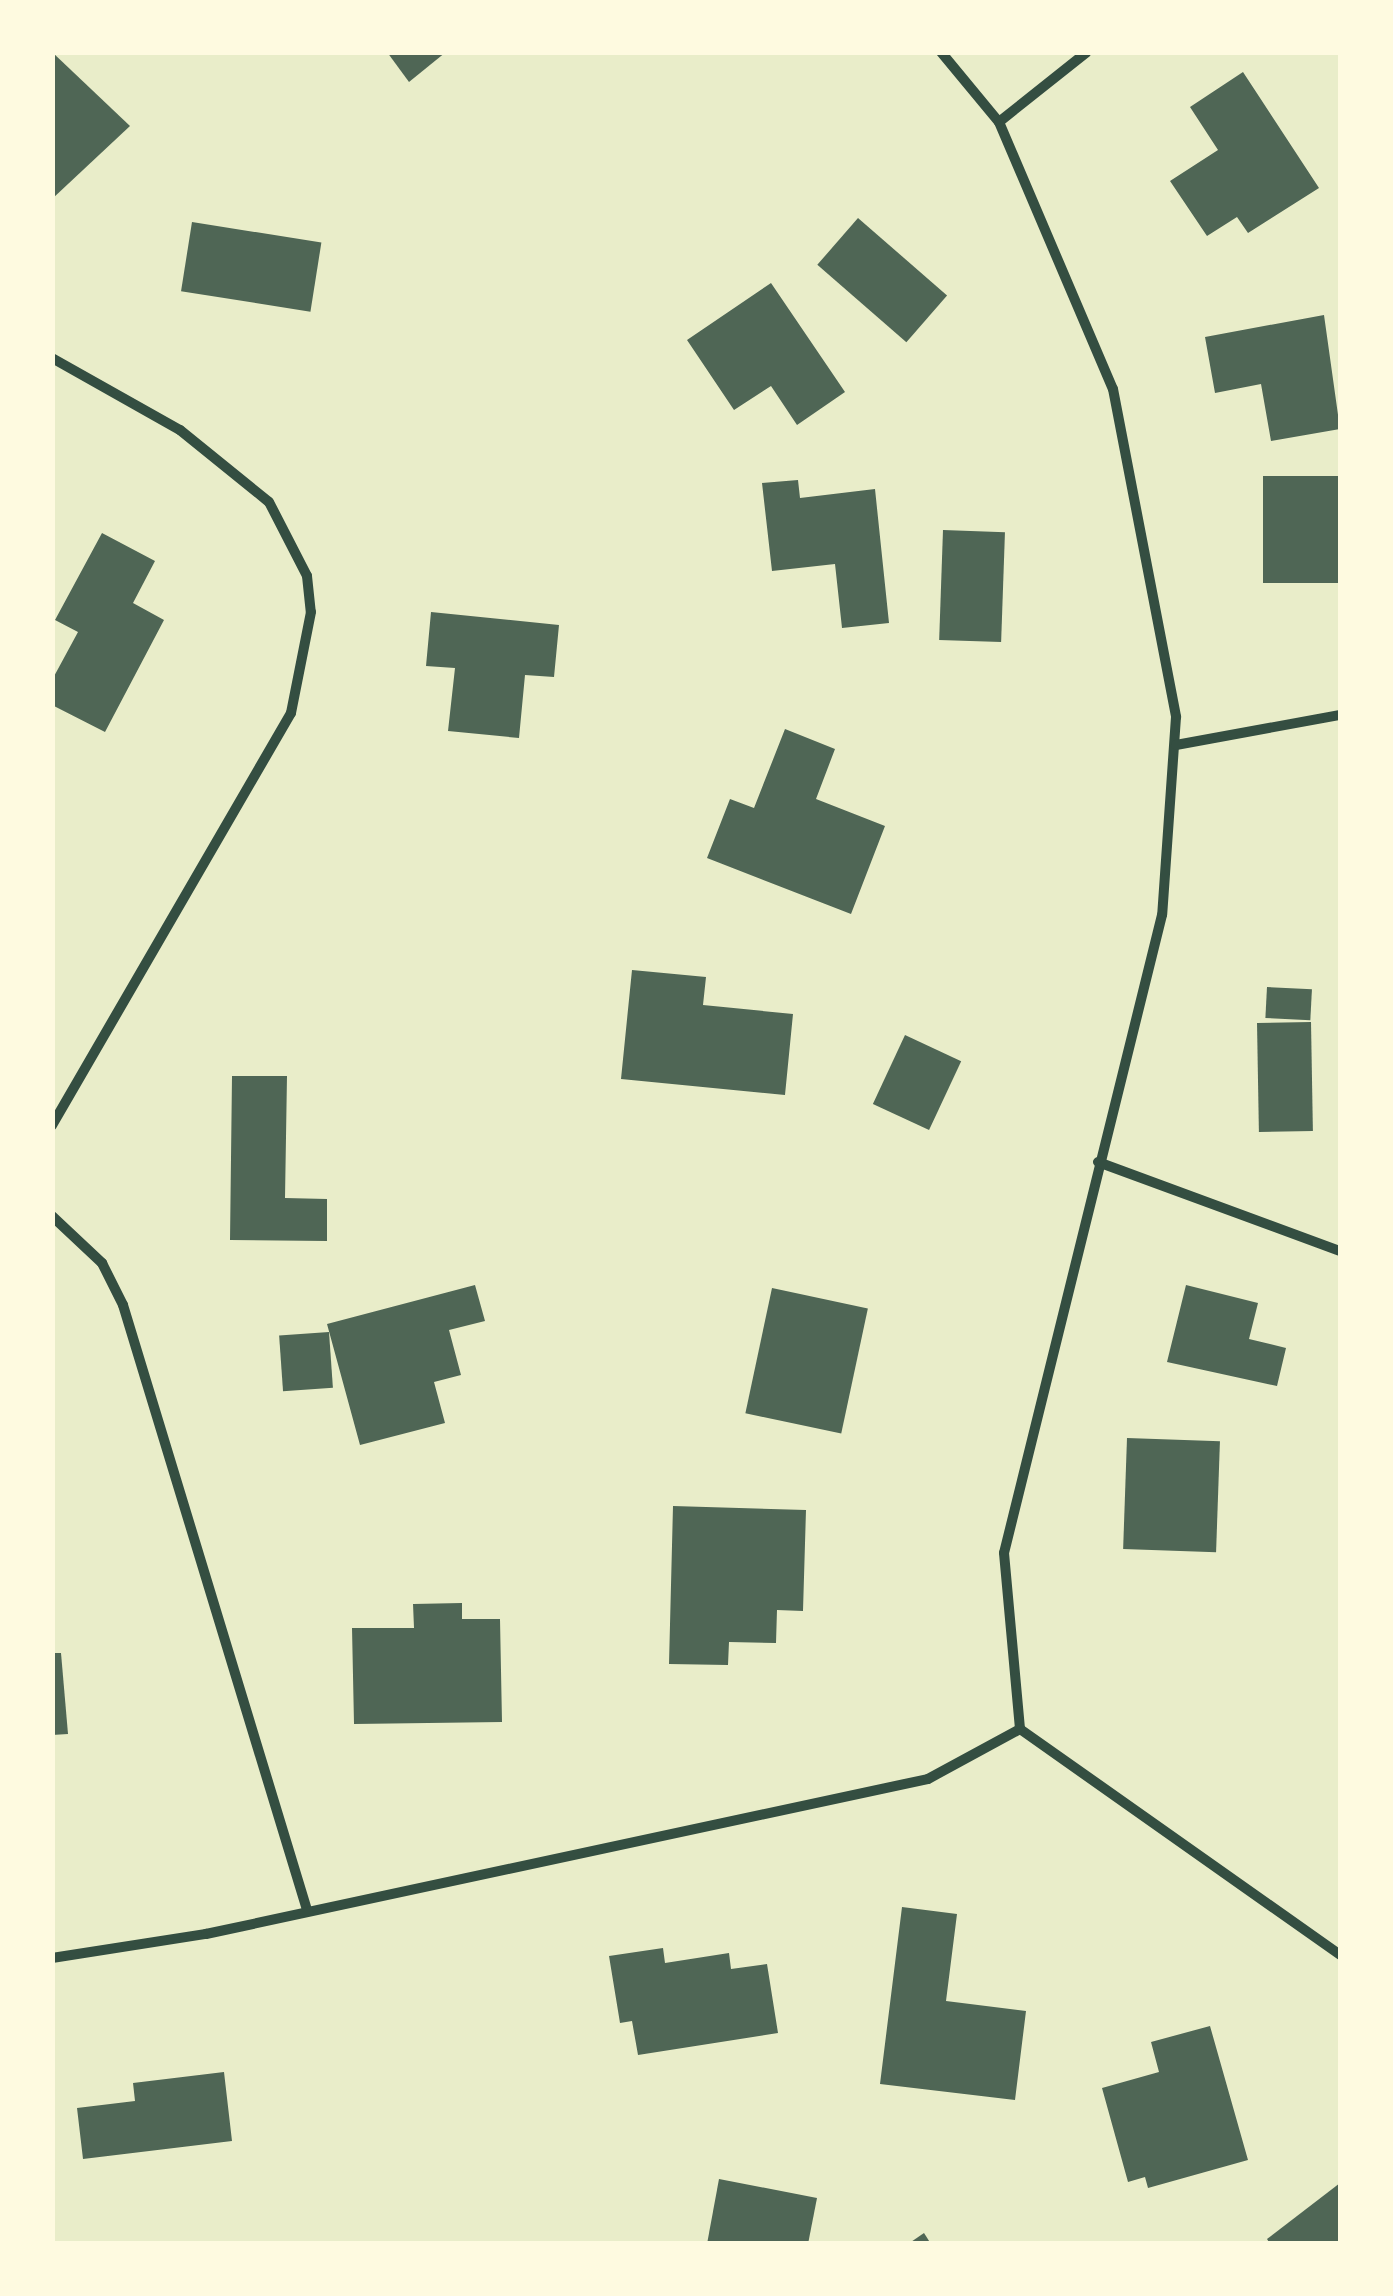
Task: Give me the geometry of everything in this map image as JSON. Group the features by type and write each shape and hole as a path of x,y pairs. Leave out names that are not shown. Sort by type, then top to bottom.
{"street":[{"path":"941,52 999,122 1113,389 1176,745 1162,915 1004,1552 1020,1728 1340,1955"},
{"path":"999,122 1087,52"},
{"path":"52,358 180,430 269,502 307,576 311,612 291,714 52,1126"},
{"path":"1176,745 1340,715"},
{"path":"1098,1162 1340,1251"},
{"path":"52,1216 102,1263 123,1306 307,1910"},
{"path":"52,1958 307,1910 928,1778 1020,1728"}],"building":[{"path":"52,52 130,126 52,199"},
{"path":"387,52 446,52 409,82"},
{"path":"1243,72 1319,188 1248,233 1237,217 1207,236 1170,181 1218,150 1190,107"},
{"path":"858,218 947,295 906,342 817,265"},
{"path":"192,222 321,242 310,312 181,291"},
{"path":"771,283 845,392 797,425 771,386 734,410 687,340"},
{"path":"1324,315 1340,429 1271,441 1261,384 1215,393 1205,337"},
{"path":"1263,476 1340,476 1340,583 1263,583"},
{"path":"798,480 800,498 875,489 889,623 842,628 835,564 772,571 762,483"},
{"path":"943,530 1005,532 1001,642 939,640"},
{"path":"102,533 155,561 133,603 164,620 105,732 52,705 52,680 78,632 55,620"},
{"path":"431,612 559,625 554,677 525,675 519,738 448,731 455,668 426,666"},
{"path":"785,729 835,749 816,799 885,826 851,914 707,858 730,799 754,808"},
{"path":"632,970 706,977 703,1005 793,1014 785,1095 621,1079"},
{"path":"1267,987 1312,989 1310,1020 1265,1018"},
{"path":"1311,1022 1313,1131 1259,1132 1257,1023"},
{"path":"905,1035 961,1061 929,1130 873,1104"},
{"path":"232,1076 287,1076 285,1198 327,1199 327,1241 230,1240"},
{"path":"475,1285 485,1321 449,1330 461,1375 434,1382 445,1423 360,1445 327,1324"},
{"path":"1186,1285 1258,1303 1249,1339 1286,1348 1277,1386 1167,1362"},
{"path":"772,1288 868,1308 841,1434 745,1413"},
{"path":"329,1332 333,1388 283,1391 279,1335"},
{"path":"1127,1438 1220,1441 1216,1552 1123,1549"},
{"path":"673,1506 806,1510 803,1611 777,1610 776,1643 729,1642 728,1665 669,1664"},
{"path":"462,1603 462,1619 500,1619 502,1722 354,1724 352,1628 414,1628 413,1604"},
{"path":"52,1653 61,1653 68,1734 52,1735"},
{"path":"902,1907 957,1914 946,2001 1026,2011 1015,2100 880,2084"},
{"path":"663,1948 665,1963 729,1953 731,1969 767,1964 778,2033 638,2055 632,2021 620,2023 609,1956"},
{"path":"1210,2026 1248,2160 1148,2188 1145,2177 1128,2182 1102,2088 1159,2072 1151,2042"},
{"path":"224,2072 232,2141 83,2159 77,2108 135,2101 133,2083"},
{"path":"719,2179 817,2198 808,2244 707,2244"},
{"path":"1340,2183 1340,2244 1270,2244 1267,2239"},
{"path":"924,2233 931,2244 908,2244"}]}
